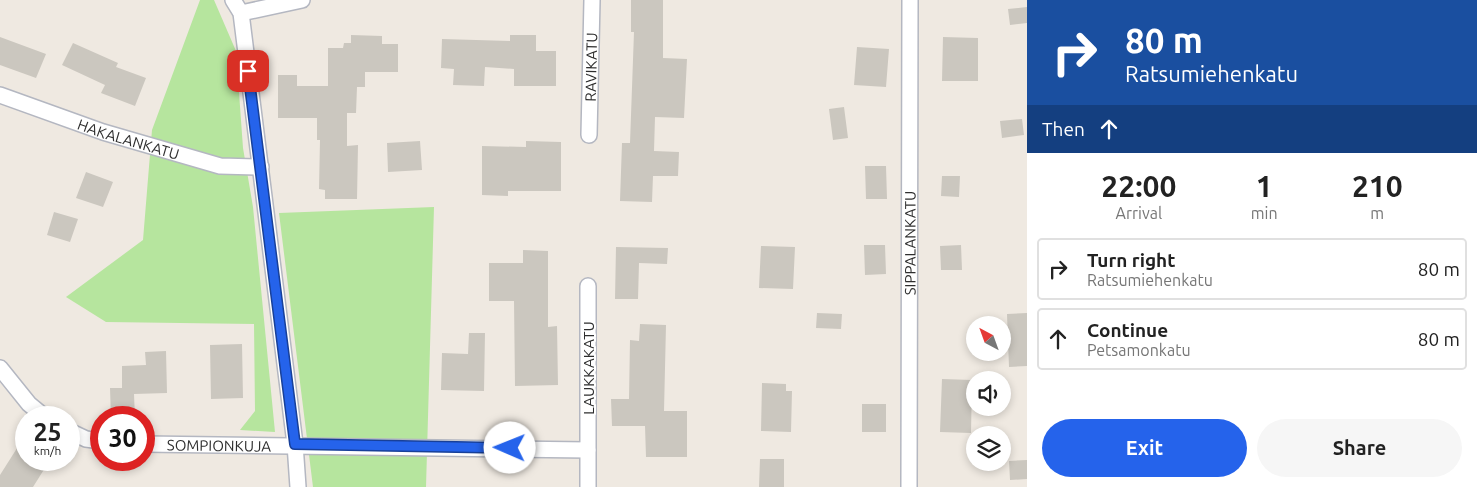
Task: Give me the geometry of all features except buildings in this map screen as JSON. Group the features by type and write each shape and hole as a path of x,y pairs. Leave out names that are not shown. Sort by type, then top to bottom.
{"street":[{"path":"298,487 295,444 266,221 261,167 237,7 302,0"},
{"name":"RAVIKATU","path":"589,135 592,0"},
{"name":"SIPPALANKATU","path":"909,487 910,0"},
{"name":"HAKALANKATU","path":"0,95 103,132 220,166 261,167"},
{"name":"LAUKKAKATU","path":"588,286 588,487"},
{"path":"0,368 31,406"},
{"name":"SOMPIONKUJA","path":"155,444 295,444"},
{"path":"295,444 588,450"}],"green space":[{"path":"200,0 214,0 236,51 243,148 253,207 275,432 240,430 255,411 254,324 106,322 66,297 143,240 152,130"},
{"path":"434,207 426,487 313,487 279,213"}],"route":[{"path":"248,71 295,444 510,448"}]}
